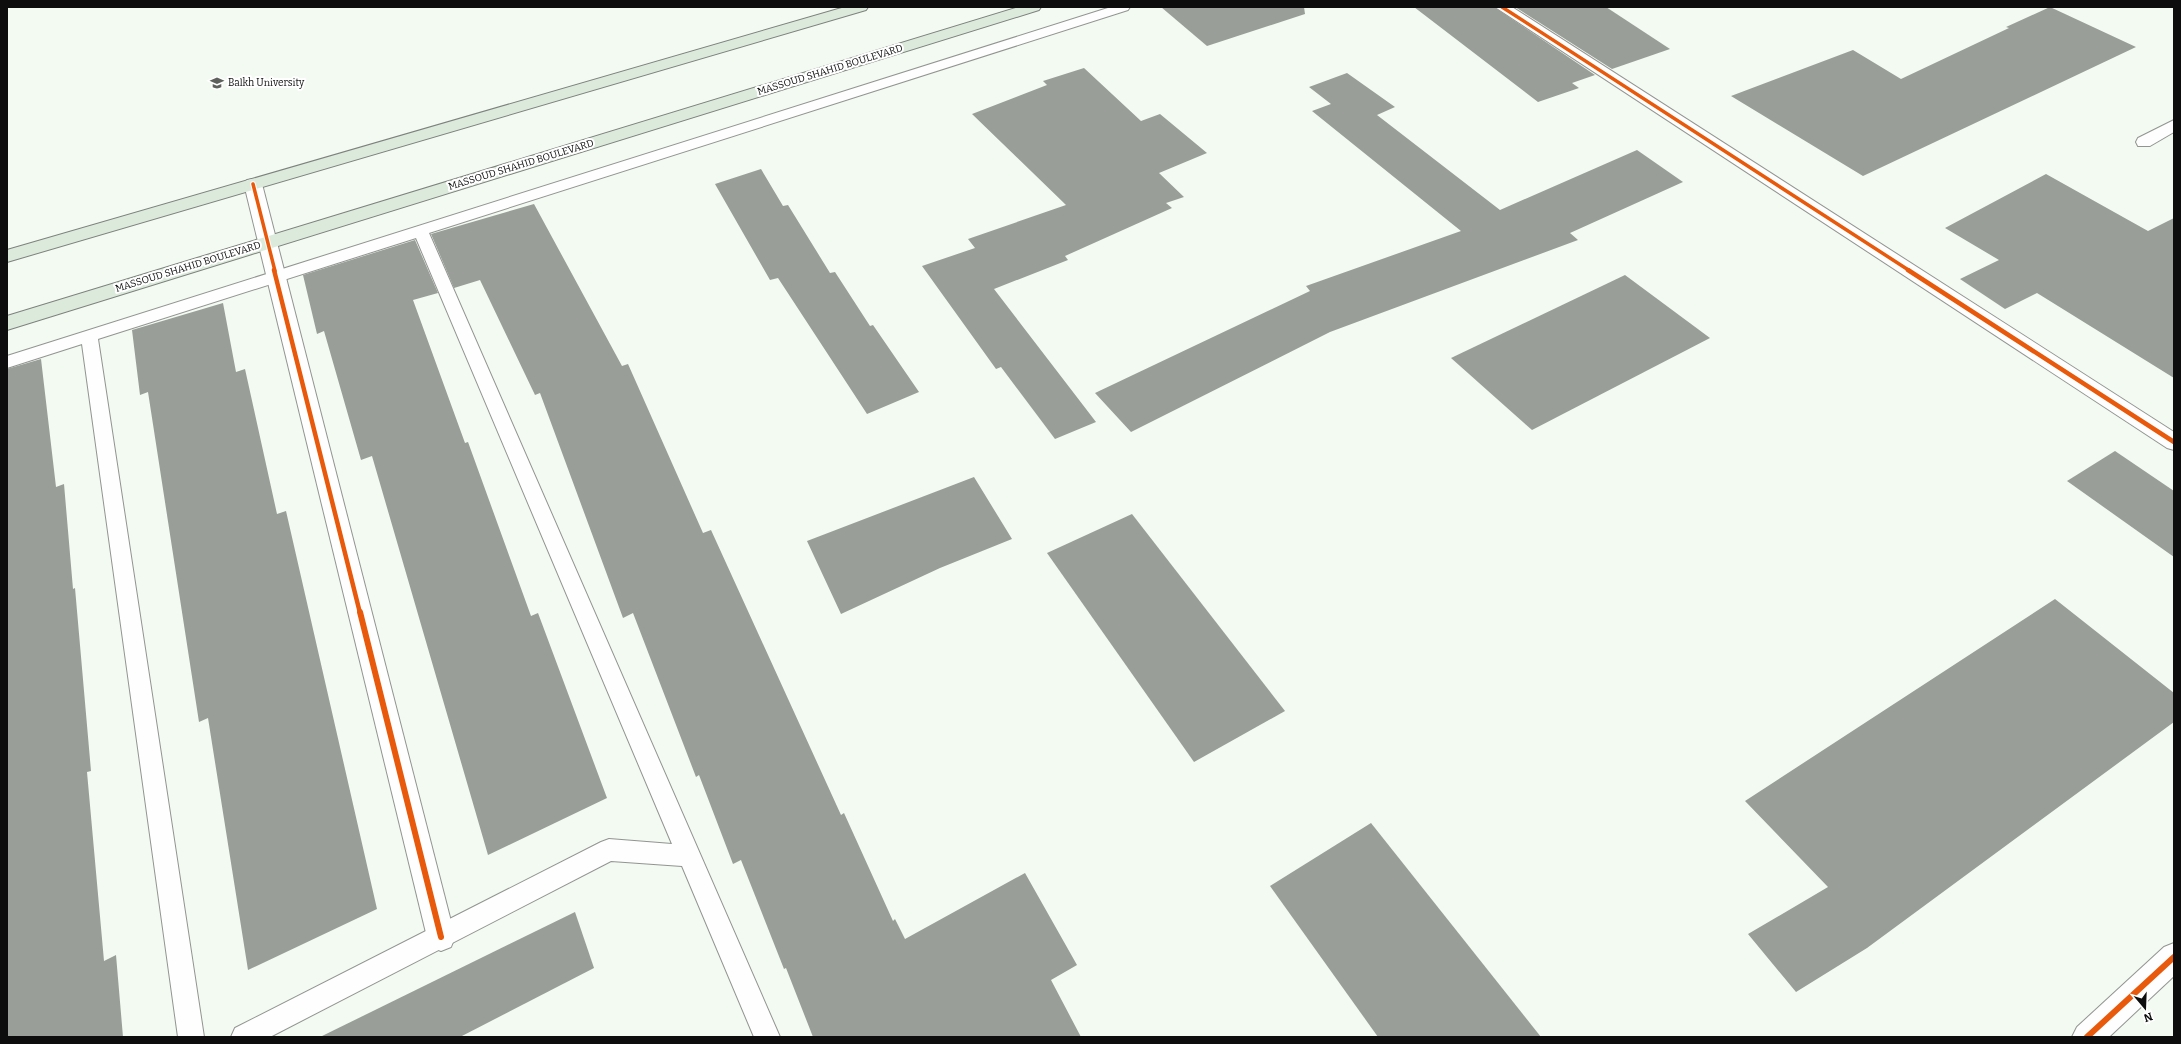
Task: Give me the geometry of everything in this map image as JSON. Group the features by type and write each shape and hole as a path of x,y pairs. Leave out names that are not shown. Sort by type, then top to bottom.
{"main road":[{"path":"7,256 861,7"},
{"name":"MASSOUD SHAHID BOULEVARD","path":"7,323 1034,7"}],"street":[{"path":"1502,7 2174,442"},
{"path":"2144,142 2174,126"},
{"path":"253,184 266,243 441,937"},
{"path":"2087,1037 2174,957"}],"lane":[{"path":"7,362 1124,7"},
{"path":"420,230 767,1037"},
{"path":"89,336 192,1037"},
{"path":"244,1037 608,850 690,856"}],"building":[{"path":"1161,7 1304,7 1305,14 1207,46"},
{"path":"1414,7 1494,7 1595,75 1572,83 1579,88 1538,102"},
{"path":"1515,7 1606,7 1670,49 1612,69"},
{"path":"2050,7 2136,47 1863,176 1731,96 1853,50 1901,79"},
{"path":"1084,68 1141,121 1160,114 1207,153 1159,173 1184,197 1166,203 1172,208 1065,256 1068,260 994,289 1096,422 1055,439 1001,367 996,369 922,266 975,248 968,239 1066,205 972,114 1047,85 1043,81"},
{"path":"1347,73 1395,107 1377,115 1500,210 1637,150 1683,182 1570,233 1578,240 1330,332 1131,432 1095,393 1310,291 1306,286 1461,231 1312,111 1331,104 1309,87"},
{"path":"761,169 783,206 788,205 830,273 835,272 870,326 873,325 919,392 867,414 778,278 770,280 715,184"},
{"path":"2046,174 2148,231 2174,218 2174,378 2037,293 2005,309 1960,279 1999,260 1945,228"},
{"path":"534,204 622,366 628,364 703,533 711,530 841,815 844,813 893,921 895,919 905,939 1025,873 1077,965 1051,980 1081,1037 813,1037 786,968 784,969 741,860 733,864 699,775 696,777 633,613 623,618 540,393 535,395 480,280 454,288 431,234"},
{"path":"415,240 438,293 413,300 465,443 468,442 531,616 538,613 607,798 488,855 372,456 361,460 324,331 317,334 303,275"},
{"path":"1625,275 1710,338 1532,430 1451,358"},
{"path":"223,303 236,372 245,369 277,514 286,511 377,909 248,970 208,718 199,722 148,392 140,395 132,330"},
{"path":"41,359 56,487 64,484 73,589 75,588 91,771 87,772 104,961 116,955 123,1037 7,1037 7,369"},
{"path":"2115,451 2174,491 2174,557 2067,481"},
{"path":"974,477 1012,539 940,568 841,614 807,541"},
{"path":"1132,514 1285,711 1194,762 1047,553"},
{"path":"2055,599 2174,693 2174,722 1867,948 1796,992 1748,934 1828,887 1745,801"},
{"path":"1371,823 1541,1037 1378,1037 1270,886"},
{"path":"575,912 594,968 460,1037 320,1037"}],"cycle path":[{"path":"1502,7 2174,442"},
{"path":"253,184 441,937"},
{"path":"2087,1037 2174,957"}],"place":[{"name":"Balkh University","path":"217,83"}]}
